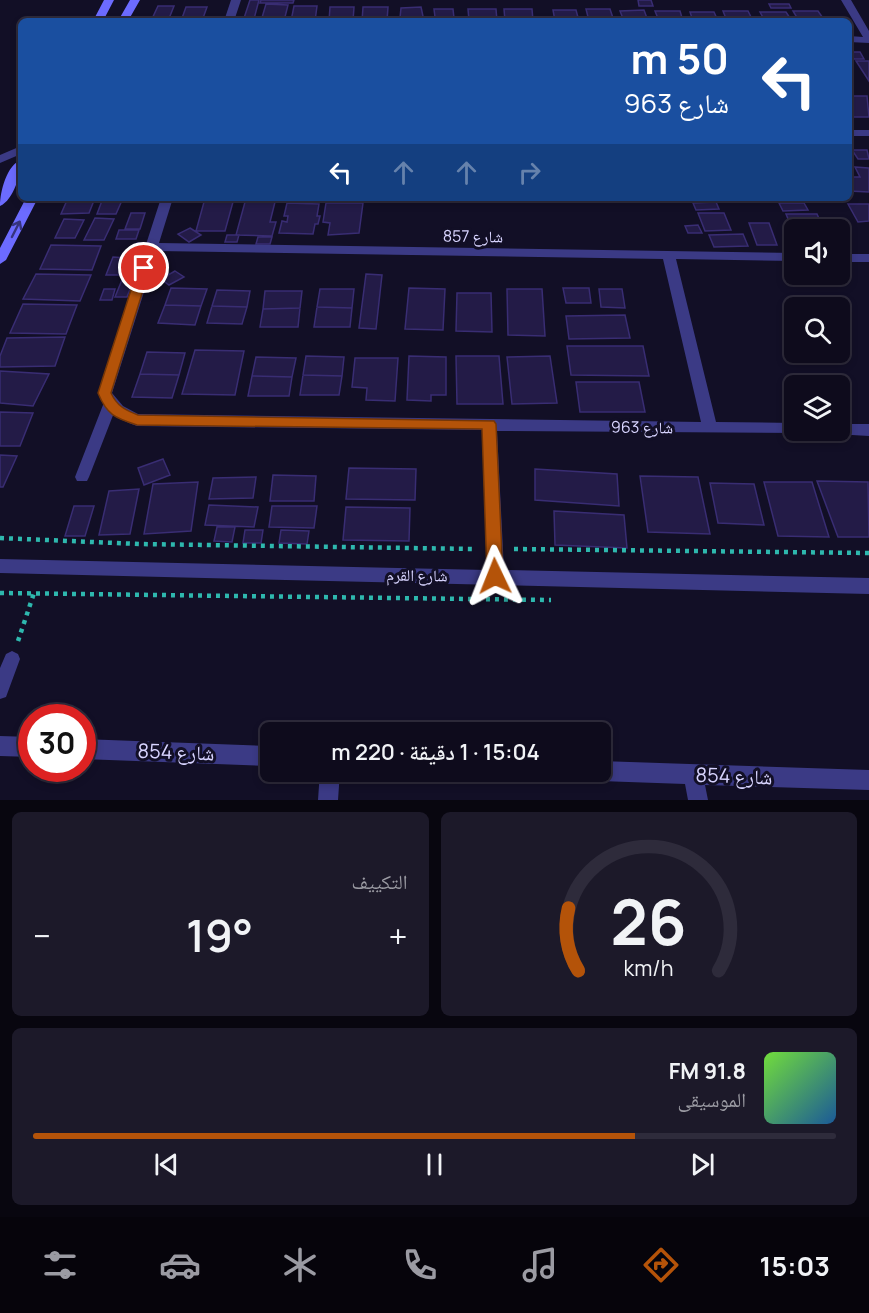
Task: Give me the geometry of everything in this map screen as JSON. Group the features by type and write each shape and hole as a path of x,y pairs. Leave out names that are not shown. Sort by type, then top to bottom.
{"street":[{"path":"100,18 109,0"},
{"path":"125,18 135,0"},
{"path":"230,18 236,0"},
{"path":"846,0 869,39"},
{"path":"852,39 869,39"},
{"path":"852,133 869,133"},
{"path":"0,160 18,151"},
{"path":"1,197 18,168"},
{"path":"0,260 30,201"},
{"path":"110,405 105,393 166,201"},
{"name":"شارع 857","path":"151,247 784,257"},
{"path":"669,255 710,428"},
{"path":"850,258 869,258"},
{"name":"شارع 963","path":"110,405 121,414 137,420 784,429"},
{"path":"489,424 495,576"},
{"path":"850,430 869,430"},
{"name":"شارع القرم","path":"0,566 869,586"},
{"path":"0,746 18,747"},
{"name":"شارع 854","path":"96,750 260,756"},
{"name":"شارع 854","path":"611,771 869,780"},
{"path":"693,775 698,800"},
{"path":"328,800 329,782"}],"lane":[{"path":"82,477 110,405"},
{"path":"0,691 12,658"}],"path":[{"path":"0,537 139,544 869,553"},
{"path":"0,593 559,600"},
{"path":"12,658 34,593"}],"building":[{"path":"250,0 259,0 254,18 244,18"},
{"path":"261,0 294,0 293,3 260,3"},
{"path":"638,0 651,0 653,6 639,6"},
{"path":"266,4 288,5 285,18 262,18"},
{"path":"769,4 789,4 791,8 771,8"},
{"path":"158,6 174,6 169,18 152,18"},
{"path":"294,6 317,6 315,18 292,18"},
{"path":"186,7 207,7 203,18 182,18"},
{"path":"330,7 354,7 353,18 329,18"},
{"path":"363,7 388,7 387,18 362,18"},
{"path":"421,7 423,18 400,18 401,8"},
{"path":"434,9 453,9 454,18 431,18 435,17"},
{"path":"468,9 496,9 497,18 469,18"},
{"path":"504,9 532,9 533,18 505,18"},
{"path":"586,9 610,9 613,18 588,18"},
{"path":"553,10 576,10 578,18 554,18"},
{"path":"644,10 647,18 623,18 620,11"},
{"path":"655,11 680,11 682,18 658,18"},
{"path":"723,11 748,11 752,18 726,18"},
{"path":"793,11 818,11 823,18 797,18"},
{"path":"690,12 714,12 717,18 692,18"},
{"path":"760,12 786,12 790,18 763,18"},
{"path":"852,52 860,52 864,59 854,59"},
{"path":"856,61 869,61 869,81"},
{"path":"852,96 867,96 869,117 852,117"},
{"path":"852,150 867,150 869,159 858,159"},
{"path":"855,167 869,168 869,192 852,191 852,177 860,177"},
{"path":"67,201 94,201 89,213 61,214"},
{"path":"102,201 122,201 116,214 97,214"},
{"path":"204,202 233,202 225,231 196,231"},
{"path":"245,202 275,202 270,222 276,222 272,236 236,235"},
{"path":"716,202 719,209 696,210 693,203"},
{"path":"287,203 319,204 317,216 320,216 313,234 279,233 282,221 287,222 288,216 284,216"},
{"path":"326,203 363,203 359,233 328,235 330,223 323,222"},
{"path":"779,203 804,203 808,210 783,211"},
{"path":"848,204 869,204 869,221 858,222"},
{"path":"131,213 145,213 140,229 125,229"},
{"path":"698,213 724,213 731,230 705,231"},
{"path":"786,214 817,214 819,219 788,219"},
{"path":"95,218 114,219 104,240 84,240"},
{"path":"64,219 84,220 75,238 55,238"},
{"path":"749,223 769,223 777,245 757,245"},
{"path":"698,225 702,233 688,233 685,226"},
{"path":"190,228 201,235 189,242 178,234"},
{"path":"119,230 139,230 136,239 116,239"},
{"path":"743,234 748,246 714,247 709,235"},
{"path":"227,235 239,235 237,242 225,242"},
{"path":"258,237 272,237 270,244 256,244"},
{"path":"137,243 147,243 139,267 128,267"},
{"path":"51,245 101,246 92,270 40,269"},
{"path":"113,257 126,258 120,275 106,275"},
{"path":"126,270 137,270 127,297 115,297"},
{"path":"175,271 184,277 169,285 161,279"},
{"path":"36,274 91,275 80,301 23,299"},
{"path":"366,274 382,275 376,329 359,328"},
{"path":"171,288 207,289 201,306 165,305"},
{"path":"409,288 445,289 443,330 405,329"},
{"path":"563,288 589,288 591,303 566,303"},
{"path":"104,289 115,289 112,300 100,300"},
{"path":"320,289 354,289 352,308 317,307"},
{"path":"507,289 542,289 545,336 508,335"},
{"path":"599,289 622,289 625,308 601,307"},
{"path":"217,290 250,291 247,307 212,306"},
{"path":"265,291 302,291 300,308 263,309"},
{"path":"457,293 491,293 492,332 456,331"},
{"path":"23,304 77,305 66,334 10,333"},
{"path":"165,305 201,306 195,325 158,323"},
{"path":"212,306 247,307 242,324 207,323"},
{"path":"317,307 352,308 350,327 314,327"},
{"path":"300,308 298,327 260,327 263,309"},
{"path":"625,315 630,338 569,339 566,316"},
{"path":"65,337 55,366 0,367 0,356 7,338"},
{"path":"567,346 643,346 649,376 571,375"},
{"path":"195,350 244,351 235,395 182,394"},
{"path":"147,352 185,353 179,375 140,374"},
{"path":"306,356 344,357 342,376 303,375"},
{"path":"409,356 446,357 446,395 431,395 431,401 407,400"},
{"path":"456,356 499,356 503,404 457,404"},
{"path":"550,356 557,403 512,404 507,357"},
{"path":"256,357 296,358 292,377 252,376"},
{"path":"355,358 398,358 395,401 366,400 367,388 352,387"},
{"path":"0,371 49,374 33,406 0,403"},
{"path":"140,374 179,375 172,398 132,397"},
{"path":"303,375 342,376 339,395 300,395"},
{"path":"252,376 292,377 289,396 248,396"},
{"path":"576,382 639,382 645,412 580,412"},
{"path":"0,412 33,413 20,446 0,446"},
{"path":"0,455 17,456 3,487 0,487"},
{"path":"163,459 170,475 144,485 138,468"},
{"path":"349,468 416,469 415,500 346,499"},
{"path":"535,469 617,474 619,506 535,500"},
{"path":"273,475 316,476 314,501 270,501"},
{"path":"640,476 698,477 710,534 648,532"},
{"path":"256,477 253,498 209,499 213,478"},
{"path":"817,481 868,482 869,537 838,537"},
{"path":"198,482 191,531 144,534 153,484"},
{"path":"764,482 812,482 829,537 778,536"},
{"path":"710,483 754,484 764,525 718,523"},
{"path":"139,489 130,534 99,535 109,491"},
{"path":"209,505 258,507 254,527 205,525"},
{"path":"74,506 94,506 85,536 65,536"},
{"path":"272,506 317,506 314,528 269,527"},
{"path":"346,507 410,508 409,541 343,540"},
{"path":"554,511 624,515 627,548 555,545"},
{"path":"217,527 235,527 232,542 214,541"},
{"path":"245,530 263,530 261,543 243,543"},
{"path":"281,530 309,531 307,544 279,543"}],"route":[{"path":"144,268 105,393 110,405 121,414 137,420 489,424 495,576"}]}
